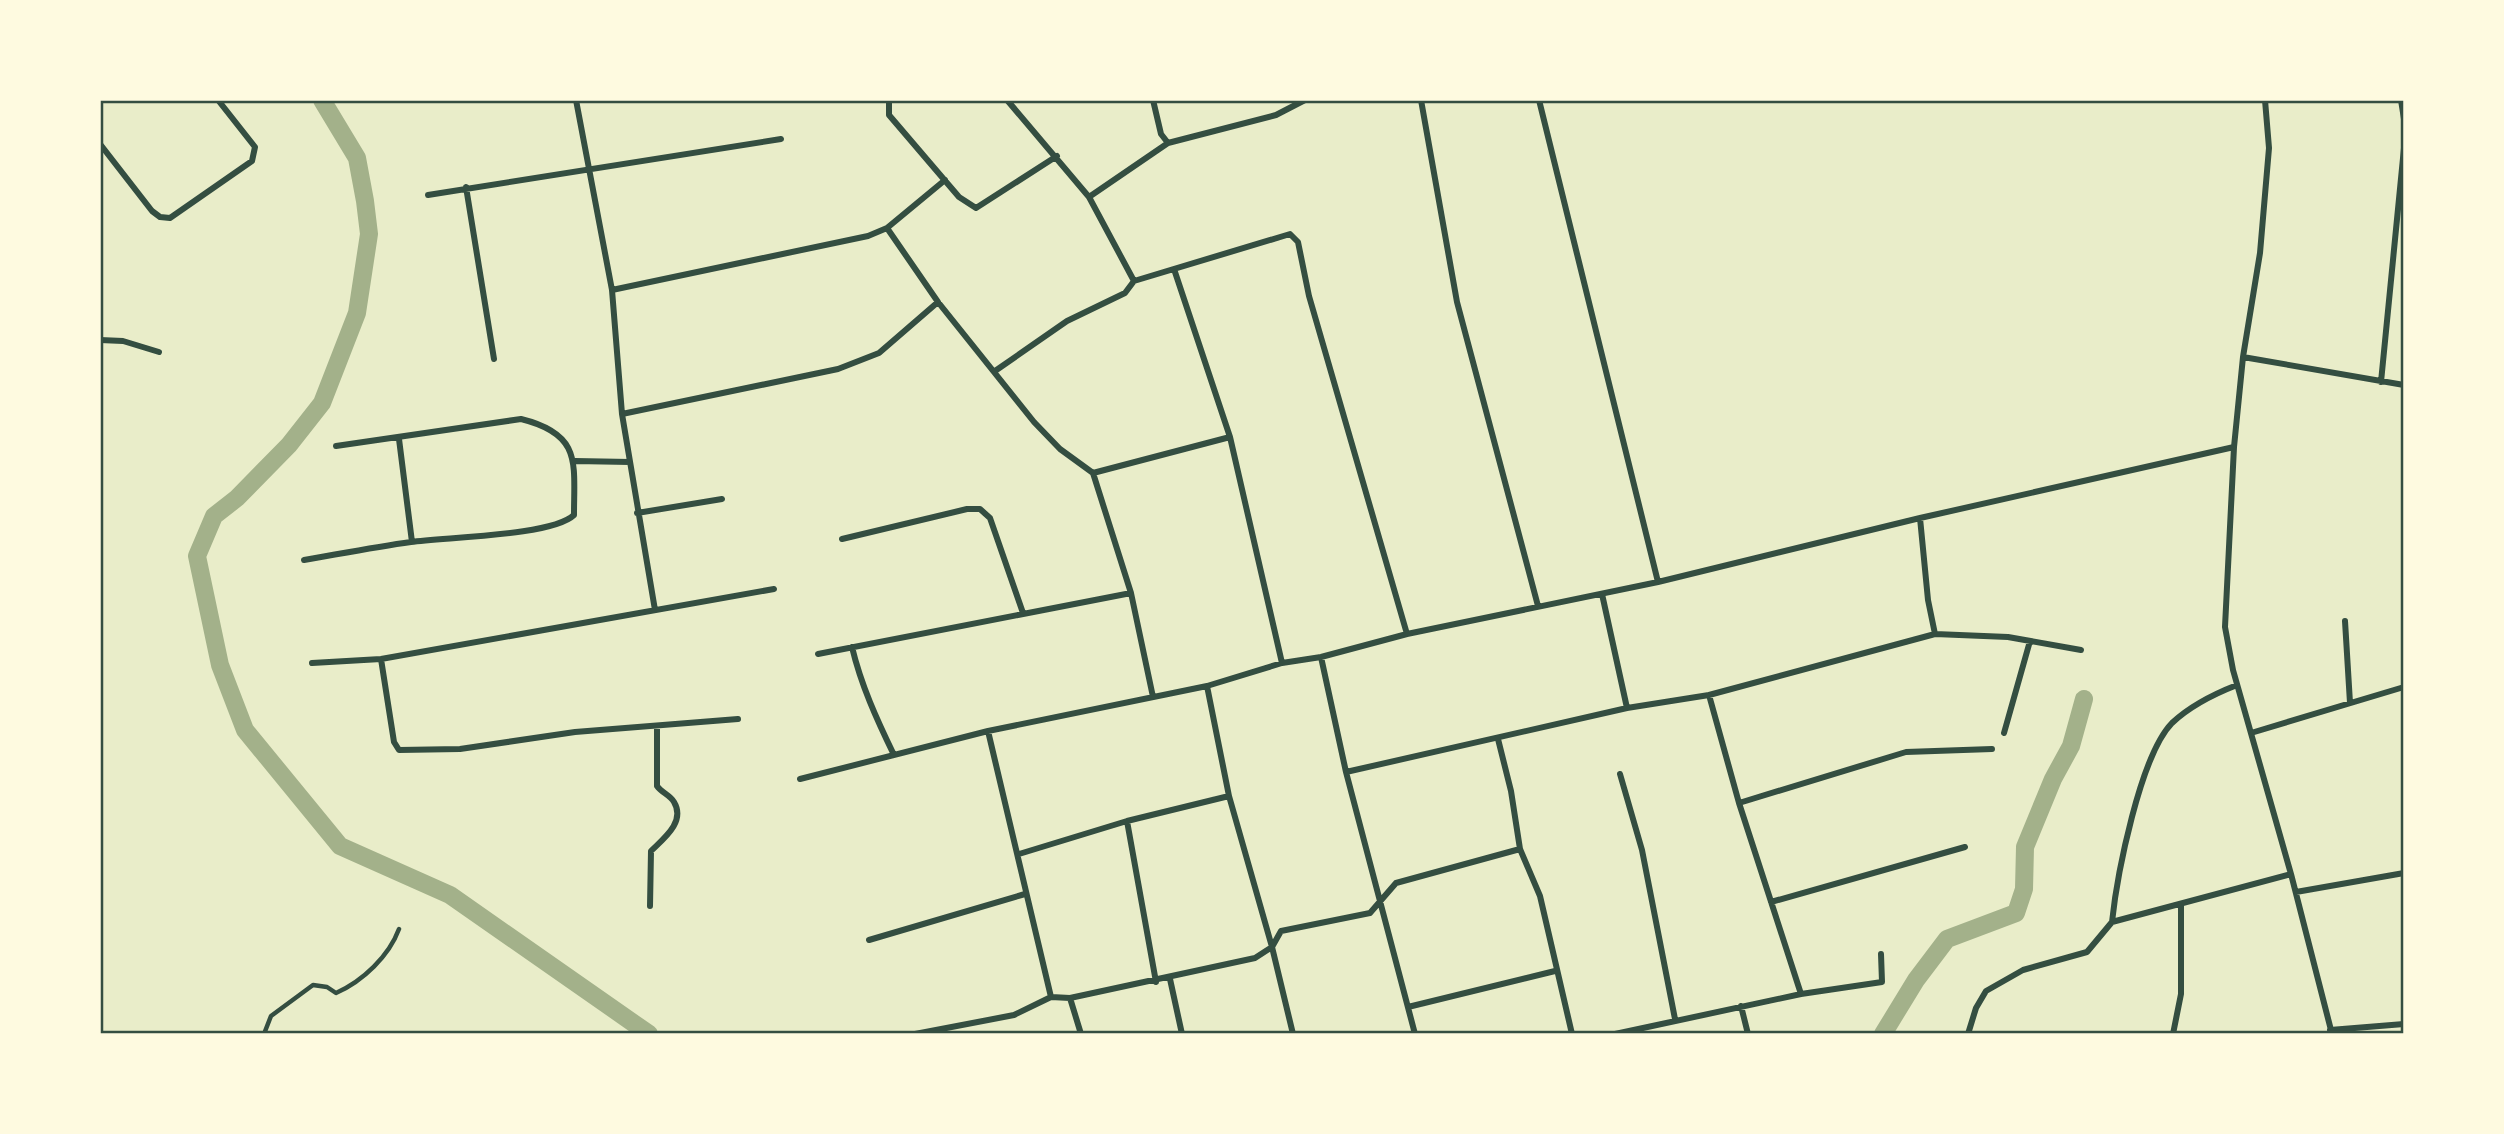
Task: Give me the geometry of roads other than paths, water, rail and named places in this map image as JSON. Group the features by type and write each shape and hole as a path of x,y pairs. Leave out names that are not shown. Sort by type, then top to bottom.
{"street":[{"path":"100,144 152,211 160,217 170,218 252,161 255,154 255,147 218,100"},
{"path":"576,100 587,170 612,290 622,414 654,610"},
{"path":"889,100 889,114 958,197 976,208 1056,156"},
{"path":"1006,100 1089,197 1135,281"},
{"path":"1153,100 1161,134 1168,143"},
{"path":"1421,100 1457,302 1538,607"},
{"path":"1539,100 1658,582"},
{"path":"2265,100 2269,148 2260,253 2243,357 2234,447 2225,627 2237,685 2296,892 2331,1032 2404,1024"},
{"path":"2401,100 2404,119"},
{"path":"1089,197 1168,143 1276,115 1301,101"},
{"path":"428,195 781,139"},
{"path":"2381,382 2404,148"},
{"path":"612,290 869,236 887,228 945,180"},
{"path":"466,187 494,359"},
{"path":"887,228 938,302 1034,422 1060,449 1093,473 1131,593 1153,697"},
{"path":"995,371 1068,321 1125,293 1135,281 1290,234 1298,242 1309,296 1407,634"},
{"path":"1174,269 1230,437 1282,663"},
{"path":"622,414 838,369 879,353 938,302"},
{"path":"100,340 123,341 159,352"},
{"path":"2243,357 2404,386"},
{"path":"303,560 412,542 566,523 575,515 575,461 565,442 547,425 521,419 399,439 336,446"},
{"path":"1093,473 1230,437"},
{"path":"399,439 412,542"},
{"path":"800,779 988,731 1207,686 1282,663 1321,657 1407,634 1658,582 1920,518 2234,447"},
{"path":"575,461 629,461"},
{"path":"638,513 722,499"},
{"path":"842,539 967,509 980,509 990,518 1023,613"},
{"path":"1920,518 1927,600 1935,634"},
{"path":"312,663 381,659 774,589"},
{"path":"818,654 1131,593"},
{"path":"1602,594 1627,708"},
{"path":"2345,621 2350,703"},
{"path":"1346,772 1627,708 1709,695 1935,634 2029,641 2081,650"},
{"path":"2004,733 2029,641"},
{"path":"852,648 865,694 877,714 894,755"},
{"path":"1321,657 1346,772 1415,1034"},
{"path":"381,659 394,742 399,750 460,749 575,732 738,719"},
{"path":"1968,1034 1976,1008 1986,992 2023,970 2087,953 2112,922 2117,871 2154,751 2172,724 2214,694 2237,685"},
{"path":"1207,686 1228,796 1272,947 1293,1034"},
{"path":"2251,733 2404,687"},
{"path":"1709,695 1739,803 1801,994"},
{"path":"650,906 652,851 675,827 677,808 673,799 657,786 657,726"},
{"path":"988,731 1051,997"},
{"path":"1498,739 1511,791 1520,849 1540,896 1555,971 1572,1034"},
{"path":"1739,803 1906,752 1992,749"},
{"path":"1620,774 1642,850 1675,1019"},
{"path":"1019,854 1127,821 1228,796"},
{"path":"1127,821 1156,982"},
{"path":"1771,902 1965,847"},
{"path":"915,1034 1014,1014 1051,997 1070,999 1170,979 1255,958 1272,947 1281,931 1370,913 1395,883 1520,849"},
{"path":"2296,892 2404,873"},
{"path":"2112,922 2291,874"},
{"path":"869,940 1025,894"},
{"path":"2173,1034 2181,994 2181,905"},
{"path":"264,1034 271,1016 313,985 327,987 336,993 365,975 394,943 399,929"},
{"path":"1615,1034 1801,994 1882,982 1881,954"},
{"path":"1409,1007 1555,971"},
{"path":"1170,979 1182,1034"},
{"path":"1070,999 1081,1034"},
{"path":"1741,1006 1748,1034"}],"waterway":[{"path":"322,100 357,158 365,201 369,234 357,313 322,403 289,445 237,498 214,516 197,556 220,665 245,730 340,846 450,895 649,1034"},
{"path":"1883,1034 1916,980 1947,939 2016,913 2024,889 2025,847 2053,779 2071,746 2084,699"}]}
